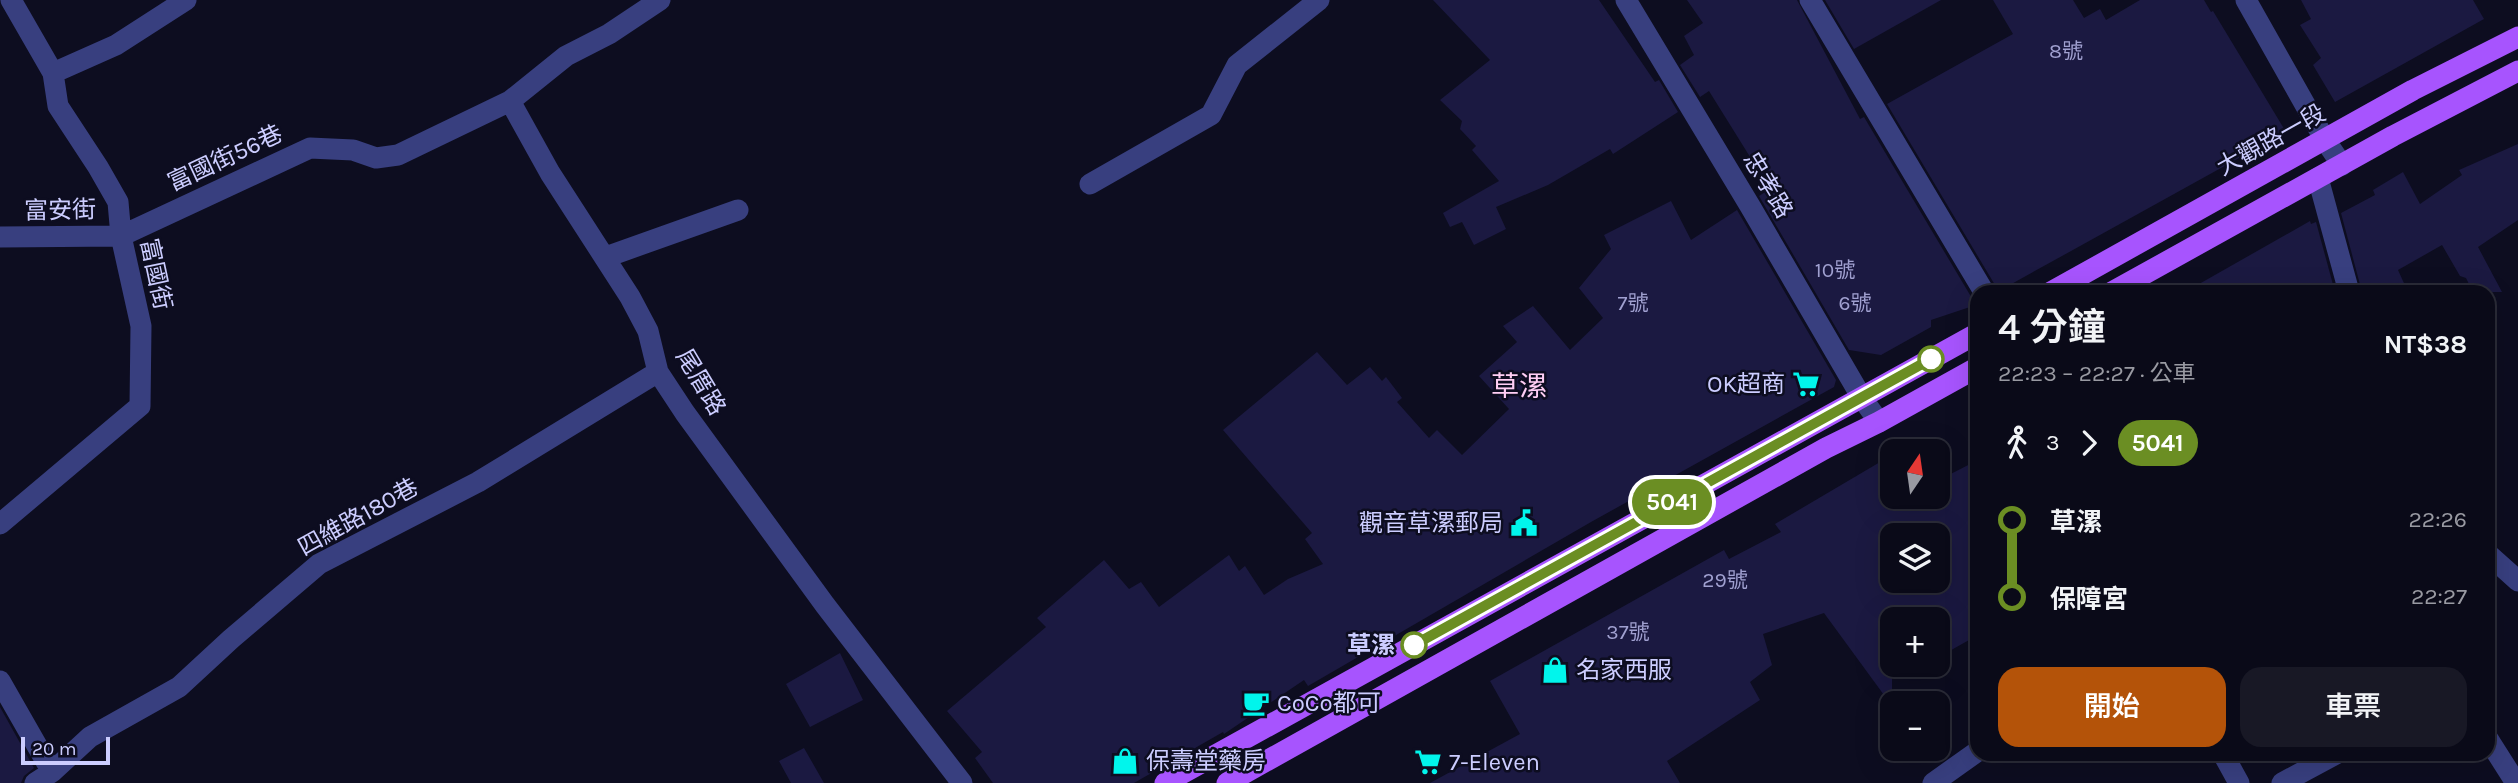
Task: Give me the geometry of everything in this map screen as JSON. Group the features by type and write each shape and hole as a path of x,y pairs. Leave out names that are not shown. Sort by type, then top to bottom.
{"main road":[{"name":"大觀路一段","path":"2064,285 2413,90 2518,37"},
{"path":"2125,285 2518,71"},
{"path":"1165,783 1970,337"},
{"path":"1227,783 1814,454 1879,422 1970,371"}],"street":[{"name":"富國街","path":"0,524 140,406 141,326 121,236 118,202 58,106 53,73 11,0"},
{"path":"53,73 116,45 186,0"},
{"path":"510,101 566,56 609,34 660,0"},
{"path":"1090,184 1211,115 1237,65 1319,0"},
{"name":"忠孝路","path":"1626,0 1750,205 1862,398 1879,422"},
{"path":"1810,0 1980,285"},
{"path":"2246,0 2325,140 2342,165"},
{"name":"富國街56巷","path":"121,236 310,148 353,150 376,158 398,155 510,101"},
{"name":"尾厝路","path":"510,101 550,173 606,257 648,331 658,372 825,605 962,783"},
{"path":"2318,178 2347,285"},
{"path":"606,257 738,210"},
{"name":"富安街","path":"0,237 121,236"},
{"name":"四維路180巷","path":"43,777 90,737 179,687 230,639 319,564 478,482 658,372"},
{"path":"2495,560 2518,581"},
{"path":"0,681 43,777"},
{"path":"2495,749 2516,783"},
{"path":"1933,783 1970,757"},
{"path":"2227,761 2239,783"},
{"path":"2282,783 2323,761"}],"building":[{"path":"1433,0 1599,0 1655,82 1659,80 1678,112 1613,154 1610,149 1548,185 1496,207 1506,229 1474,245 1462,222 1450,227 1443,213 1499,181 1472,150 1476,146 1460,129 1462,121 1440,100 1490,60"},
{"path":"1687,0 1797,0 1860,119 1864,117 1970,295 1970,307 1931,320 1931,327 1881,355 1849,350 1759,196 1770,189 1709,91 1700,97 1680,65 1694,55 1684,36 1703,23"},
{"path":"1825,0 1941,0 1854,49"},
{"path":"1993,0 2073,0 2084,18 2100,9 2106,20 2140,0 2204,0 2286,132 2010,285 1995,285 1887,104 2013,34"},
{"path":"2301,0 2473,0 2484,19 2335,102 2313,65 2321,58 2300,25 2311,19"},
{"path":"2518,144 2518,220 2478,247 2502,292 2495,292 2495,285 2470,285 2466,278 2460,276 2442,245 2398,270 2405,285 2360,285 2341,213 2375,195 2373,190 2403,172 2420,204 2462,175 2459,170"},
{"path":"1671,201 1691,240 1737,210 1836,380 1834,387 1591,522 1308,686 1304,680 1224,734 1223,732 1134,783 993,783 975,758 982,752 947,711 1046,627 1037,618 1104,560 1129,589 1141,582 1159,607 1229,555 1239,571 1245,566 1264,595 1288,579 1323,564 1305,539 1312,533 1223,430 1317,352 1347,385 1370,367 1382,381 1386,377 1402,398 1397,402 1429,438 1437,430 1462,455 1509,409 1479,376 1517,342 1503,326 1533,306 1570,350 1603,318 1579,288 1611,249 1604,235"},
{"path":"2310,221 2311,224 2316,222 2333,285 2197,285"},
{"path":"1880,462 1880,509 1950,509 1950,474 1970,464 1970,639 1950,651 1950,607 1880,607 1880,677 1892,677 1892,691 1881,691 1824,613 1763,634 1772,665 1750,682 1760,700 1667,761 1680,783 1430,783 1520,734 1490,681 1724,550 1729,559 1781,532 1775,524"},
{"path":"840,653 863,700 810,727 786,684"},
{"path":"0,707 34,768 24,776 21,783 0,783"},
{"path":"804,748 824,783 791,783 779,761"}],"bus line":[{"name":"5041","path":"1414,645 1931,359"}],"place":[{"name":"OK超商","path":"1806,384"},
{"name":"觀音草漯郵局","path":"1524,523"},
{"name":"草漯","path":"1414,645"},
{"name":"名家西服","path":"1555,670"},
{"name":"CoCo都可","path":"1256,703"},
{"name":"保壽堂藥房","path":"1125,761"},
{"name":"7-Eleven","path":"1428,762"}],"district":[{"name":"草漯","path":"1519,386"}]}
